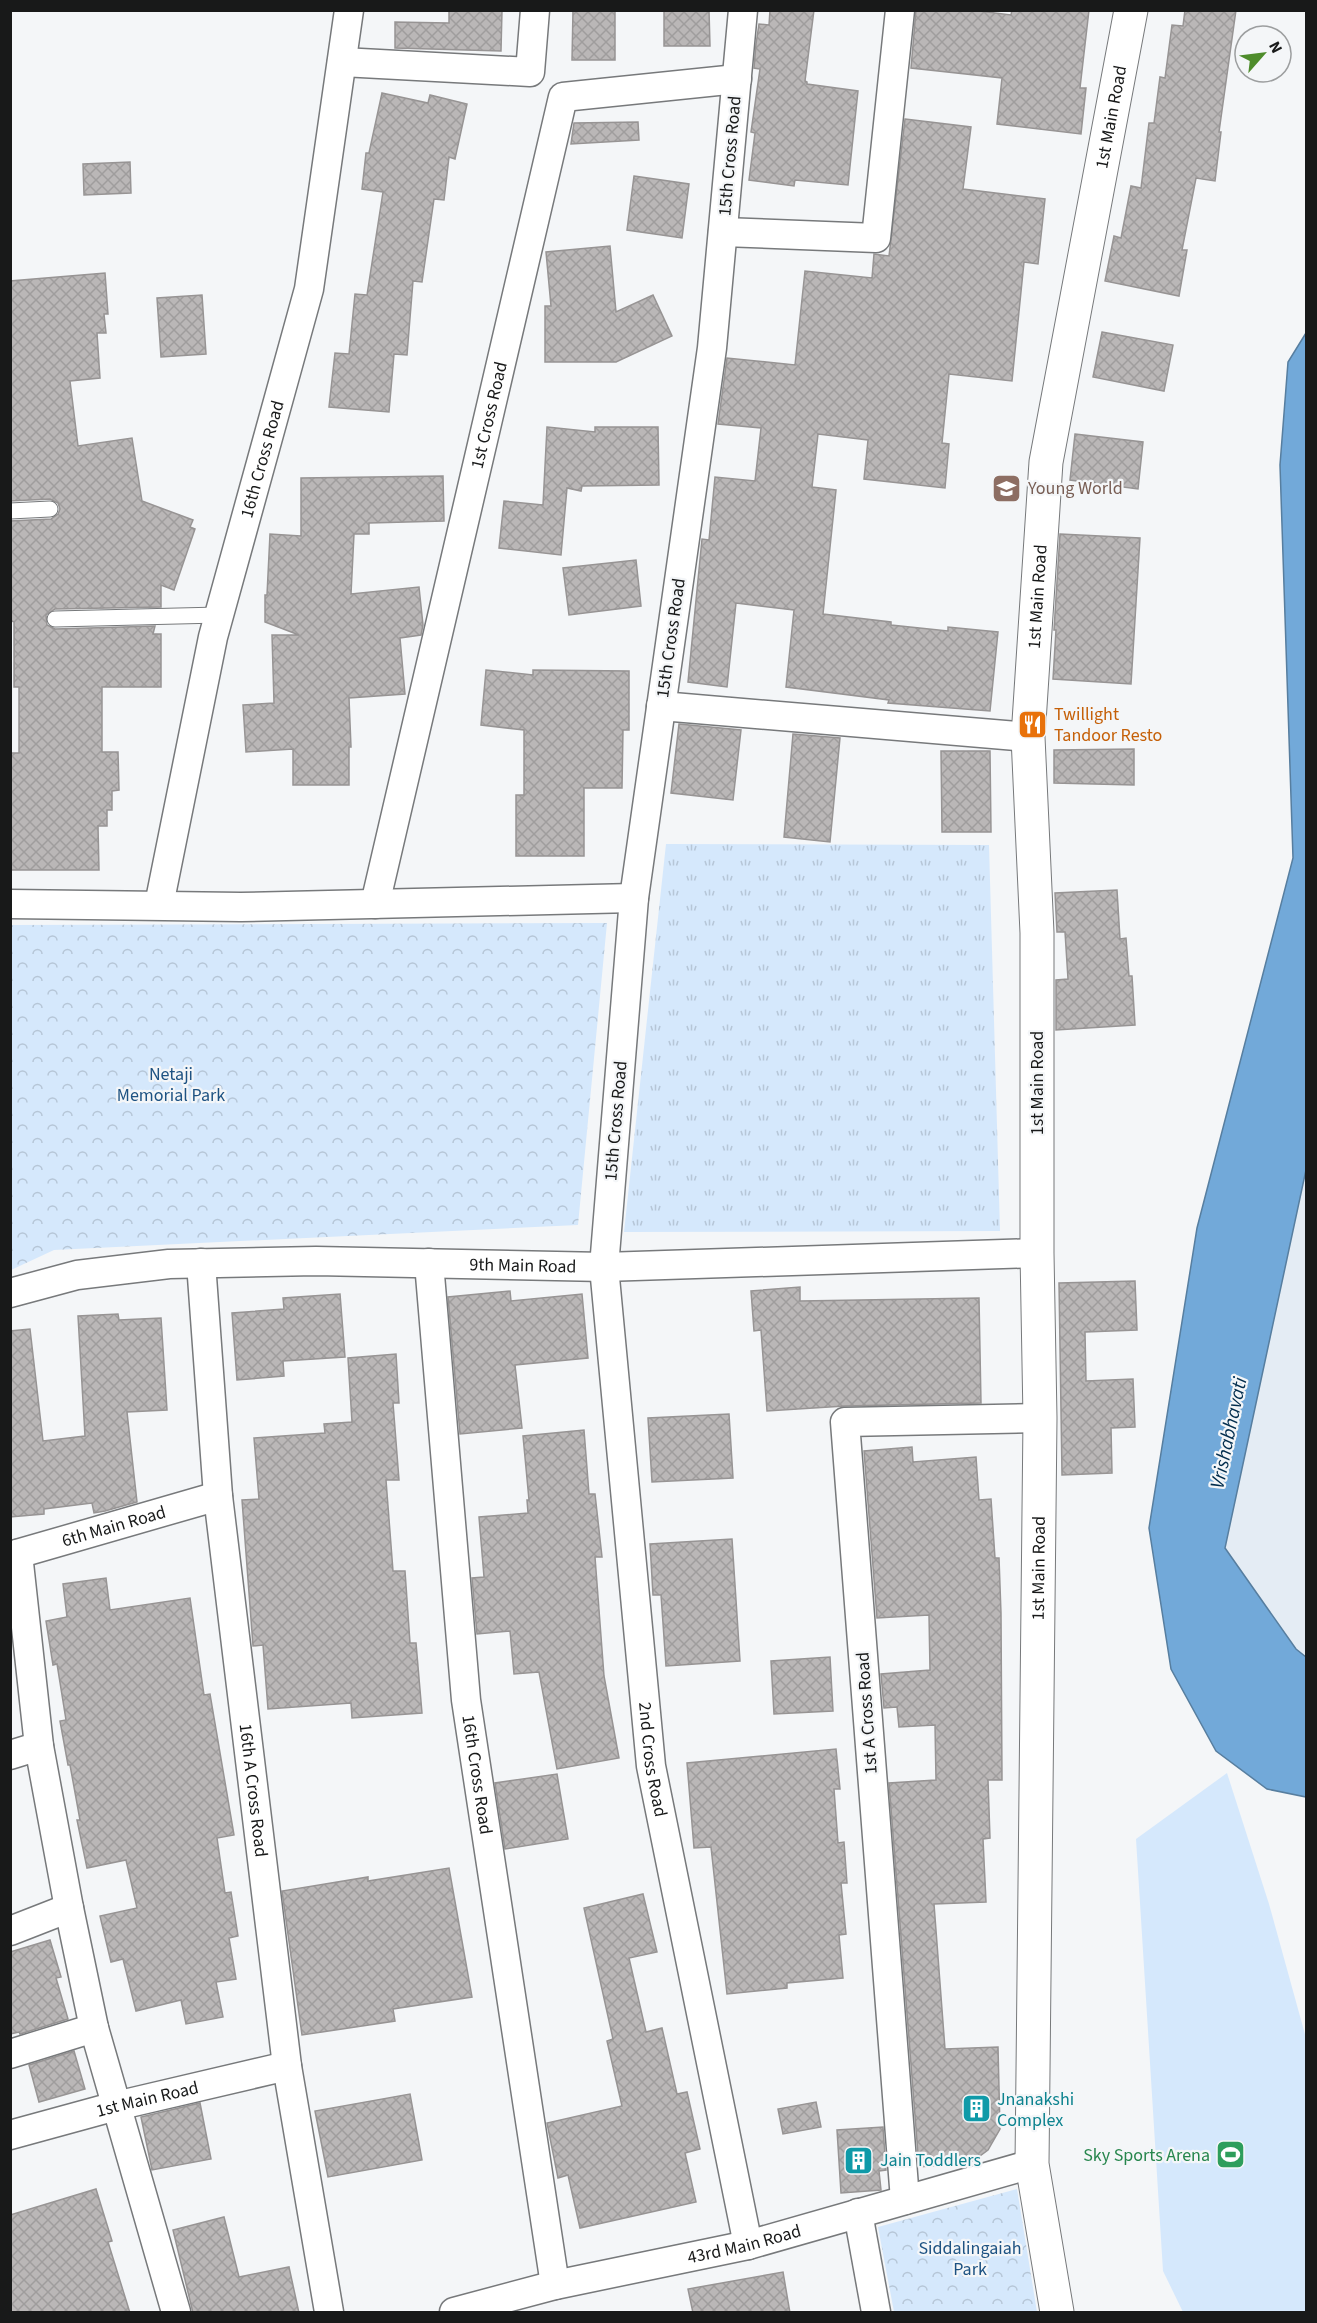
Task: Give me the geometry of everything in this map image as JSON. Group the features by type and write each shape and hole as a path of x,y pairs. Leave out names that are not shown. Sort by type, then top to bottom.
{"street":[{"name":"16th Cross Road","path":"159,905 213,637 309,289 349,10"},
{"path":"342,62 530,72 535,10"},
{"name":"15th Cross Road","path":"604,1267 634,898 711,348 742,10"},
{"path":"723,232 876,237 900,10"},
{"name":"1st Main Road","path":"1057,2313 1032,2164 1040,1418 1037,1253 1037,933 1028,737 1046,462 1131,10"},
{"name":"1st Cross Road","path":"375,904 563,97 737,79"},
{"path":"661,706 1028,737"},
{"path":"10,904 241,907 634,898"},
{"name":"9th Main Road","path":"10,1293 77,1275 169,1264 316,1261 604,1267 1037,1253"},
{"name":"16th A Cross Road","path":"201,1263 218,1496 287,2066 329,2313"},
{"name":"16th Cross Road","path":"429,1263 466,1700 555,2285"},
{"name":"2nd Cross Road","path":"604,1267 651,1766 748,2245"},
{"name":"1st A Cross Road","path":"905,2200 845,1422 1040,1418"},
{"name":"6th Main Road","path":"14,1555 218,1496"},
{"path":"14,1555 39,1746 94,2028 176,2313"},
{"path":"10,1755 39,1746"},
{"path":"10,1931 69,1908"},
{"path":"10,2054 94,2028"},
{"name":"1st Main Road","path":"10,2135 116,2106 287,2066"},
{"name":"43rd Main Road","path":"454,2313 555,2285 748,2245 1032,2164"},
{"path":"858,2213 876,2313"}],"lane":[{"path":"10,511 50,509"},
{"path":"55,618 219,615"}],"shaded area":[{"path":"1306,1170 1306,1657 1296,1649 1225,1548"}],"green space":[{"path":"666,844 989,845 1000,1231 624,1232"},
{"name":"Netaji Memorial Park","path":"607,923 578,1225 54,1250 11,1270 11,925"},
{"name":"Sky Sports Arena","path":"1227,1773 1269,1904 1306,2038 1306,2312 1183,2312 1163,2271 1136,1839"},
{"name":"Siddalingaiah Park","path":"1017,2189 1037,2312 894,2312 878,2227"}],"water":[{"name":"Vrishabhavati","path":"1306,333 1306,1170 1225,1548 1296,1649 1306,1657 1306,1797 1267,1789 1216,1751 1171,1669 1149,1528 1197,1228 1293,858 1280,465 1288,362"}],"building":[{"path":"449,10 502,11 501,51 395,48 395,22 449,23"},
{"path":"573,10 615,10 615,60 572,60"},
{"path":"664,10 709,10 710,46 664,46"},
{"path":"770,10 814,10 805,81 807,84 858,91 848,185 795,180 794,186 749,180 755,133 751,132 760,69 754,68 756,44 759,24 769,25"},
{"path":"916,10 971,10 1011,15 1012,10 1089,10 1080,88 1086,88 1081,134 997,124 1002,78 911,68"},
{"path":"1185,10 1236,10 1219,132 1221,132 1215,181 1196,178 1182,250 1187,250 1179,296 1105,281 1114,236 1121,238 1131,186 1141,188 1149,123 1154,123 1160,77 1165,78 1172,25 1183,26"},
{"path":"382,93 428,103 430,95 467,104 455,159 449,157 444,200 434,199 422,282 413,281 407,355 394,354 389,412 329,407 335,353 349,354 355,294 367,295 383,192 362,189 366,153 369,153"},
{"path":"905,119 971,127 963,189 1045,199 1038,264 1024,262 1012,381 949,374 942,443 949,444 945,488 864,479 868,440 818,434 812,487 836,490 823,614 948,631 948,627 998,632 990,711 888,703 889,700 786,687 794,610 736,603 727,687 688,682 702,539 709,540 715,477 755,481 761,428 718,424 727,358 795,365 805,271 872,278 874,254 889,256"},
{"path":"638,122 639,140 571,144 574,123"},
{"path":"130,162 131,193 84,195 83,164"},
{"path":"634,176 689,184 682,238 627,230"},
{"path":"610,246 616,312 653,295 672,336 616,362 545,362 545,306 551,306 546,252"},
{"path":"105,273 108,314 104,314 106,333 97,333 100,378 70,381 78,446 132,438 142,501 193,520 190,527 195,529 174,590 161,585 161,607 55,609 46,615 47,625 55,629 155,626 153,634 161,634 161,687 102,687 102,752 118,752 119,790 112,791 112,810 107,810 107,826 98,826 99,870 10,870 10,753 19,753 19,687 14,687 14,622 10,620 10,521 51,519 58,514 60,509 58,503 50,499 10,501 10,281"},
{"path":"202,295 206,354 161,357 157,298"},
{"path":"1102,332 1173,345 1164,391 1093,377"},
{"path":"547,427 595,432 595,427 658,427 659,485 582,486 581,491 567,488 561,555 499,548 504,501 543,505"},
{"path":"1075,434 1143,442 1138,489 1070,480"},
{"path":"443,476 444,521 369,523 369,534 354,534 351,594 419,587 423,625 421,635 400,638 405,694 349,698 351,747 349,747 349,785 293,785 293,749 246,752 243,705 274,703 272,635 299,635 265,622 270,534 301,536 301,478"},
{"path":"1060,534 1140,538 1131,684 1053,679"},
{"path":"636,560 641,606 569,615 563,568"},
{"path":"486,670 533,675 533,670 629,671 629,730 623,730 622,788 584,788 584,856 516,856 516,795 524,795 524,730 481,725"},
{"path":"679,724 741,730 733,800 671,793"},
{"path":"793,734 840,738 830,842 784,837"},
{"path":"1134,749 1134,785 1054,783 1054,750"},
{"path":"941,751 990,751 991,832 942,832"},
{"path":"1117,890 1120,939 1126,938 1129,976 1132,976 1135,1025 1056,1030 1056,980 1068,979 1065,932 1057,932 1055,893"},
{"path":"1135,1281 1137,1330 1085,1332 1086,1381 1133,1379 1135,1427 1111,1428 1112,1473 1062,1475 1059,1283"},
{"path":"800,1287 800,1301 979,1298 981,1403 845,1406 767,1411 761,1330 754,1331 751,1291"},
{"path":"510,1291 511,1301 582,1294 588,1358 515,1365 522,1428 460,1434 448,1297"},
{"path":"340,1294 345,1357 283,1361 284,1376 237,1380 232,1313 284,1309 283,1298"},
{"path":"118,1314 119,1320 161,1318 167,1410 127,1412 137,1502 94,1513 92,1503 44,1509 44,1514 10,1517 10,1331 30,1329 43,1441 85,1436 78,1316"},
{"path":"396,1354 399,1403 393,1403 399,1480 386,1480 393,1571 405,1571 410,1643 416,1643 422,1713 352,1718 351,1703 268,1709 263,1645 253,1646 242,1500 259,1499 254,1438 325,1433 324,1424 352,1422 348,1358"},
{"path":"729,1414 733,1478 652,1482 648,1418"},
{"path":"584,1430 589,1494 595,1494 602,1557 595,1557 604,1676 619,1758 557,1769 539,1672 514,1674 510,1631 477,1634 472,1578 484,1577 479,1517 528,1513 527,1500 529,1500 523,1436"},
{"path":"912,1447 913,1462 976,1457 979,1500 991,1499 995,1558 999,1558 1001,1613 1002,1780 988,1780 990,1838 983,1839 986,1902 934,1904 945,2049 998,2047 1000,2129 988,2150 973,2161 952,2161 953,2164 919,2167 889,1783 936,1780 935,1725 899,1727 897,1707 884,1708 881,1674 930,1670 929,1615 877,1618 864,1451"},
{"path":"732,1539 740,1661 666,1666 661,1595 653,1595 650,1544"},
{"path":"106,1578 110,1610 190,1598 204,1695 210,1694 234,1835 217,1838 225,1893 231,1892 238,1936 229,1938 236,1979 216,1982 223,2017 186,2024 181,2000 136,2011 123,1959 111,1962 100,1916 137,1908 126,1860 87,1868 77,1820 80,1820 70,1765 68,1765 60,1721 66,1720 57,1664 53,1665 46,1621 67,1617 63,1584"},
{"path":"830,1657 833,1711 774,1714 771,1661"},
{"path":"836,1749 840,1789 834,1789 838,1843 844,1842 847,1883 841,1883 846,1934 839,1935 843,1978 787,1983 787,1988 727,1994 711,1847 694,1848 687,1763"},
{"path":"557,1774 568,1839 505,1849 495,1783"},
{"path":"449,1868 472,1997 393,2009 395,2021 302,2035 282,1891 368,1877 368,1881"},
{"path":"643,1894 657,1952 629,1958 646,2032 662,2028 677,2094 687,2092 700,2149 685,2153 696,2202 580,2228 568,2175 558,2178 547,2123 622,2106 607,2041 613,2039 584,1908"},
{"path":"50,1940 61,1977 56,1978 68,2019 20,2034 19,2032 10,2034 10,1952"},
{"path":"74,2051 85,2089 39,2102 29,2065"},
{"path":"410,2094 422,2160 328,2177 315,2111"},
{"path":"816,2102 821,2127 783,2134 778,2109"},
{"path":"200,2103 211,2159 152,2170 141,2117"},
{"name":"Jain Toddlers","path":"883,2127 886,2170 879,2171 881,2190 841,2193 837,2130"},
{"path":"96,2189 112,2241 108,2242 130,2313 10,2313 10,2215"},
{"path":"224,2217 239,2277 289,2267 299,2313 193,2313 173,2230"},
{"path":"783,2272 790,2313 693,2313 688,2289"}],"place":[{"name":"Young World","path":"1007,488"},
{"name":"Twillight Tandoor Resto","path":"1033,724"},
{"name":"Jnanakshi Complex","path":"976,2109"},
{"name":"Sky Sports Arena","path":"1231,2155"},
{"name":"Jain Toddlers","path":"859,2160"}]}
